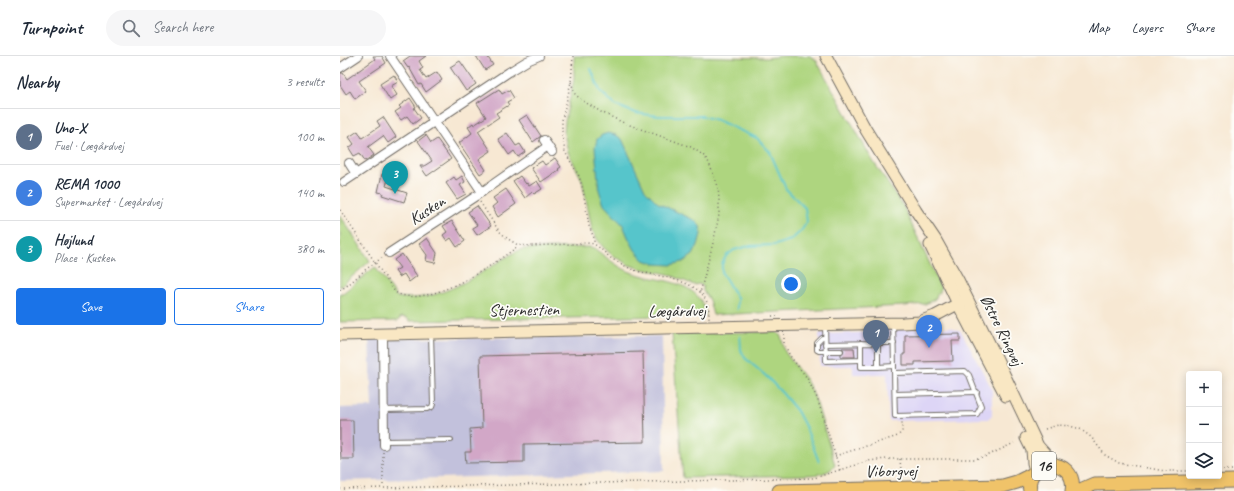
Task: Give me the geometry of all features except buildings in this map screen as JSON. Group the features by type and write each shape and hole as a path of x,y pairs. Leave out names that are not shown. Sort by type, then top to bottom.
{"main road":[{"name":"16","path":"1030,491 1030,482 1034,472 1047,465 1055,465 1076,478 1094,484 1234,481"},
{"name":"Viborgvej","path":"779,491 1003,486 1017,482 1034,472"},
{"name":"16","path":"1068,473 1072,481 1072,491"},
{"name":"16","path":"1078,491 1094,484"},
{"name":"Viborgvej","path":"1003,486 1021,491"}],"street":[{"path":"340,68 358,56"},
{"path":"390,56 435,122 479,194"},
{"path":"344,182 508,72 539,56"},
{"name":"Østre Ringvej","path":"826,56 866,130 935,239 985,354 1032,450 1034,472"},
{"name":"Kusken","path":"389,252 479,194 548,146"},
{"path":"349,163 356,174"},
{"name":"Østre Ringvej","path":"963,301 1038,446 1055,465"},
{"name":"Lægårdvej","path":"340,334 919,322 935,316 963,301"},
{"path":"383,334 384,443"}],"lane":[{"path":"893,323 894,343 894,373 895,416 976,414 981,406 977,392 969,375 965,372 894,373"},
{"path":"824,324 826,361 861,360"},
{"path":"384,410 428,409 432,407 431,332"},
{"path":"825,338 822,338 817,343 817,350 841,351"},
{"path":"878,343 878,367"},
{"path":"825,344 894,343"},
{"path":"861,344 862,367 894,366"},
{"path":"855,351 861,350"},
{"path":"895,394 977,392"},
{"path":"384,443 451,440"}],"path":[{"path":"573,56 571,82 562,120 562,134 565,152 579,176 589,226 594,238 594,244"},
{"path":"571,82 575,94 580,99 601,112 624,123 692,147 702,154 708,161 718,186 720,200 719,215 714,239 700,293"},
{"path":"479,194 499,231 518,245 594,244 611,258 631,269 678,280 688,284 705,299 708,305 709,318"},
{"path":"340,210 395,292 400,295 411,297 426,295 447,288 475,275 502,258 518,245"},
{"path":"340,290 389,252"},
{"path":"767,316 781,316 782,318 784,343 790,356 807,378 817,398 840,470"},
{"path":"835,456 899,435 902,429 901,415"},
{"path":"1045,429 1058,425 1080,429 1091,437 1105,455 1118,463 1165,471 1186,471"},
{"path":"340,489 818,477 868,461 900,459 974,459 987,456 1014,442"},
{"path":"383,488 384,443"},
{"path":"900,459 900,471"},
{"path":"1222,470 1234,470"}],"shaded area":[{"path":"951,327 961,331 992,389 992,415 988,419 889,421 887,374 853,374 853,366 820,366 819,334 886,332 886,329"},
{"path":"662,336 664,471 340,481 340,408 372,407 369,339"}],"green space":[{"path":"574,56 767,58 782,56 810,56 816,60 873,161 903,206 941,288 935,299 925,304 904,306 713,315 709,300 703,291 703,286 699,284 694,285 668,274 629,265 612,255 603,247 592,229 582,180 568,152 564,133 565,121 574,79"},
{"path":"340,215 370,261 340,287"},
{"path":"594,248 615,264 628,271 675,283 686,288 695,294 702,303 706,315 679,316 678,312 670,313 669,316 410,321 407,318 401,317 398,321 340,322 340,293 343,293 375,267 397,297 413,298 429,296 459,285 515,252 523,249"},
{"path":"776,332 781,336 785,352 811,389 817,404 835,465 825,473 816,474 683,478 672,333"}],"water":[{"path":"608,133 616,135 622,139 645,190 658,203 694,220 700,226 701,234 698,245 693,255 683,262 671,265 655,264 644,260 635,250 623,225 604,205 599,190 595,148 597,139"}],"waterway":[{"path":"591,69 600,91 615,105 635,113 659,116 702,116 717,120 757,138 770,152 786,189 805,208 807,222 801,231 791,240 775,245 749,246 734,250 726,256 722,264 722,273 737,298 737,309"},
{"path":"740,336 741,350 745,358 766,376 797,411 806,428 819,462"}],"place":[{"name":"Højlund","path":"395,194"},
{"name":"REMA 1000","path":"929,348"},
{"name":"Uno-X","path":"876,353"}]}
